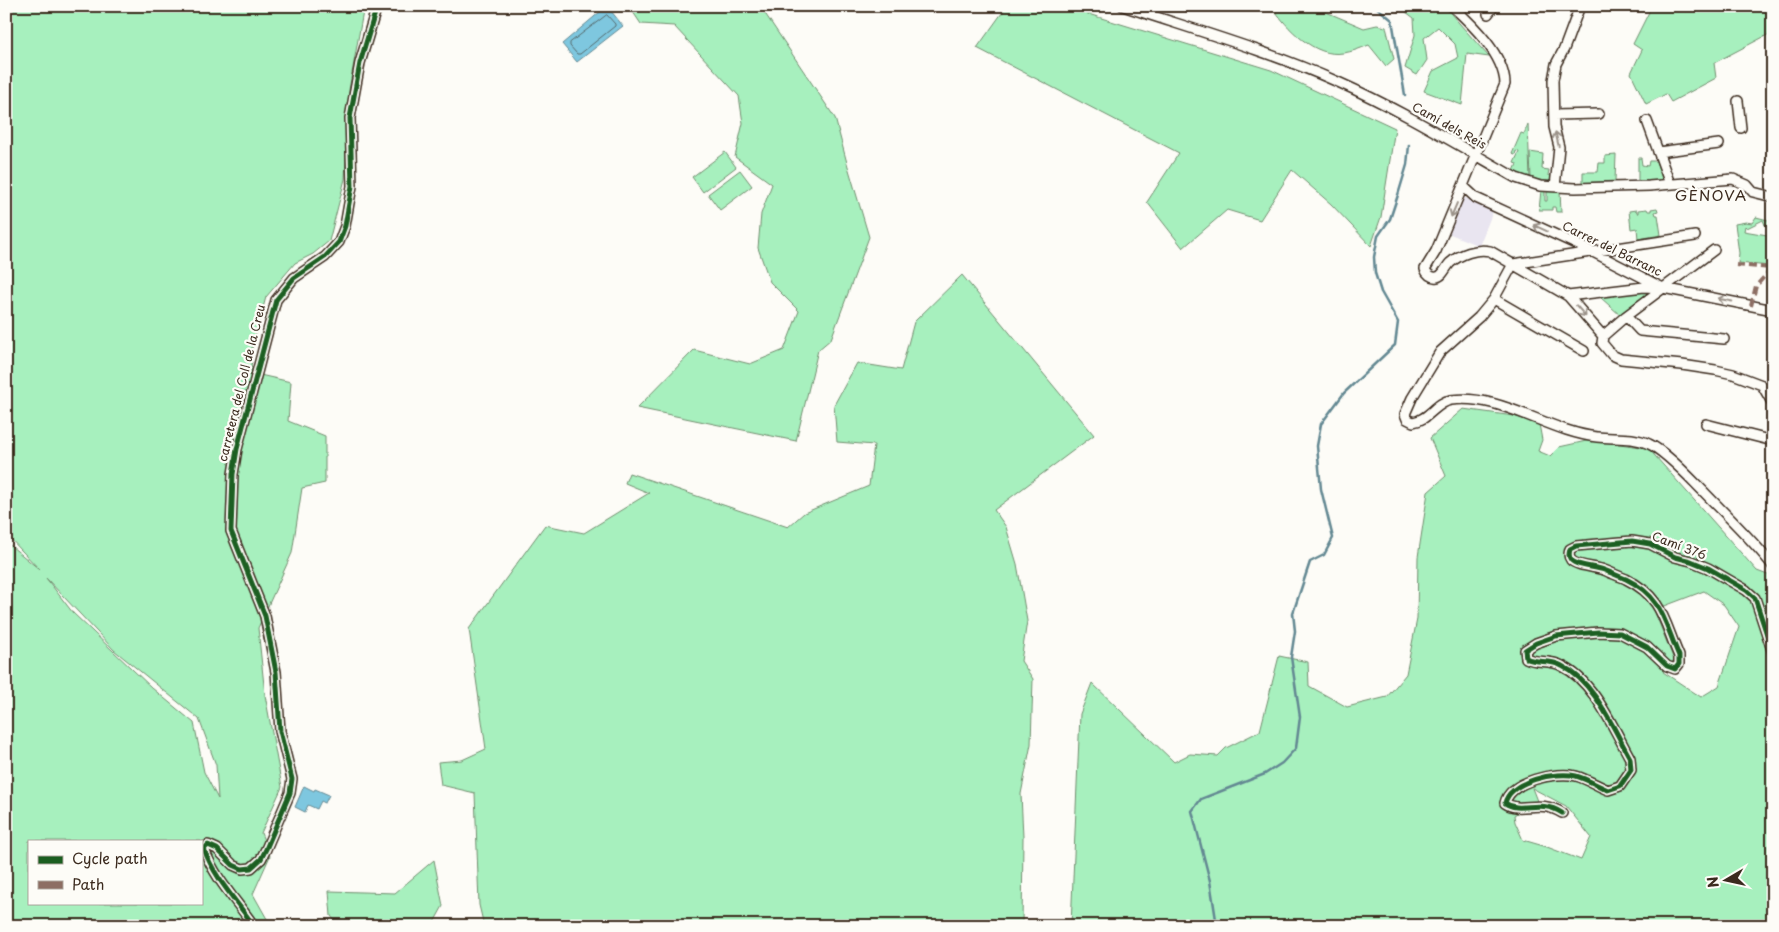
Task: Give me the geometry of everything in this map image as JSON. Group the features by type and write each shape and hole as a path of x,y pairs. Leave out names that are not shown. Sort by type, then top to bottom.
{"street":[{"name":"carretera del Coll de la Creu","path":"254,926 226,890 204,850 208,845 217,849 233,865 242,869 251,868 261,859 266,849 290,793 292,779 280,731 276,700 276,672 265,616 231,531 233,474 237,449 276,300 294,278 325,256 339,242 345,226 352,186 350,118 360,63 377,6"},
{"name":"Camí dels Reis","path":"1123,6 1264,53 1336,81 1516,178 1533,184 1555,187 1670,184 1733,178 1747,185 1753,192 1773,197"},
{"path":"1452,6 1493,51 1501,63 1506,84 1436,251 1425,269 1434,278 1439,277 1454,259 1481,250 1490,251 1568,296 1603,336"},
{"path":"1488,14 1494,6"},
{"path":"1555,187 1559,148 1554,128 1553,80 1556,64 1564,49 1580,6"},
{"path":"1738,101 1741,128"},
{"path":"1554,115 1599,114"},
{"path":"1646,121 1670,184"},
{"path":"1658,152 1719,144"},
{"path":"1472,164 1470,184 1476,198"},
{"name":"Carrer del Barranc","path":"1463,186 1476,198 1591,251 1663,288 1773,310"},
{"path":"1513,264 1695,236"},
{"path":"1714,250 1626,316 1603,336 1602,343 1616,358 1682,364 1733,374 1762,385 1773,404"},
{"path":"1513,264 1494,299 1477,319 1440,352 1412,398 1406,414 1407,418 1413,422 1419,421 1426,418 1436,407 1449,400 1472,399 1509,408 1575,432 1596,437 1620,438 1649,444 1688,476 1760,549 1773,566"},
{"path":"1568,296 1644,287 1663,288"},
{"path":"1494,299 1584,351"},
{"path":"1626,316 1640,331 1724,339"},
{"path":"1706,424 1773,441"},
{"name":"Camí 376","path":"1562,814 1548,806 1511,807 1505,803 1506,799 1516,789 1548,775 1575,776 1608,790 1620,786 1631,770 1630,758 1594,696 1576,673 1551,661 1532,661 1526,658 1525,650 1536,643 1556,636 1582,633 1620,633 1647,647 1667,666 1675,669 1679,664 1679,656 1662,611 1650,596 1627,580 1604,570 1574,562 1570,559 1570,549 1576,546 1632,541 1650,544 1675,557 1708,568 1746,590 1754,598 1773,654"}],"shaded area":[{"path":"1463,197 1493,211 1479,246 1448,233"}],"green space":[{"path":"6,6 364,6 349,90 345,179 329,241 313,254 295,263 266,297 252,348 251,373 291,382 288,421 325,436 325,483 302,488 292,553 258,628 265,695 282,787 261,833 270,856 253,894 271,926 6,926 6,542 39,569 6,534","holes":["46,578 114,650 199,719 216,765 218,799 204,772 194,723 152,688 73,613"]},
{"path":"629,6 760,6 835,118 869,237 831,339 818,350 796,441 637,408 694,350 750,364 784,350 799,311 770,282 758,248 761,214 772,184 735,157 743,123 739,96 674,26 641,24"},
{"path":"1007,6 1062,6 1271,70 1395,128 1381,217 1371,246 1331,204 1292,170 1260,220 1227,210 1183,248 1147,202 1179,153 977,48"},
{"path":"1272,6 1312,6 1364,28 1377,25 1386,27 1394,59 1386,66 1369,45 1343,53 1322,51 1302,40 1293,32"},
{"path":"1398,6 1444,6 1489,57 1467,54 1462,105 1424,91 1433,71 1458,58 1455,44 1438,27 1424,38 1427,60 1417,75 1405,68 1415,35 1414,18"},
{"path":"1652,6 1680,6 1686,12 1692,6 1773,6 1773,32 1714,63 1716,78 1671,102 1666,94 1646,104 1631,73 1642,50 1633,44"},
{"path":"1528,124 1530,179 1514,171 1517,164 1514,163 1519,152 1516,151 1515,155 1512,154 1521,133 1524,134"},
{"path":"725,152 736,167 703,192 692,177"},
{"path":"1530,152 1543,154 1542,169 1549,170 1548,175 1554,175 1554,182 1531,179"},
{"path":"1616,155 1615,181 1583,183 1583,172 1598,172 1599,163 1605,163 1605,156"},
{"path":"1638,158 1641,158 1642,165 1648,166 1649,161 1656,161 1663,181 1638,181"},
{"path":"740,170 752,186 720,210 708,194"},
{"path":"1541,190 1545,190 1545,201 1547,201 1547,190 1560,191 1561,212 1556,212 1555,207 1552,207 1552,210 1539,210"},
{"path":"1657,208 1658,211 1655,212 1658,215 1661,235 1638,239 1637,228 1631,229 1629,211 1636,210 1638,214 1638,210 1647,209 1651,211 1651,209"},
{"path":"1756,217 1773,223 1773,234 1769,224 1765,225 1763,220 1747,228 1745,226 1744,231 1773,236 1773,264 1770,266 1738,263 1739,253 1735,224 1752,223"},
{"path":"962,275 1094,435 994,510 1006,527 1017,564 1027,621 1021,661 1033,679 1031,744 1021,794 1023,837 1022,926 484,926 479,905 475,793 441,785 438,762 462,760 486,749 469,629 545,525 584,533 649,493 625,483 629,473 788,527 804,513 869,486 874,445 837,442 834,405 857,363 901,370 914,322"},
{"path":"1647,290 1651,293 1640,302 1638,300 1634,303 1635,306 1621,316 1600,297"},
{"path":"1463,409 1514,416 1539,424 1542,440 1538,451 1550,456 1559,447 1591,440 1648,448 1757,571 1773,577 1773,926 1071,926 1080,714 1092,683 1174,762 1190,754 1218,756 1226,748 1260,731 1279,656 1308,662 1309,686 1347,707 1387,697 1406,674 1417,619 1418,557 1428,492 1446,476 1430,438","holes":["1704,591 1724,605 1739,627 1719,686 1701,697 1663,672 1674,660 1654,610","1532,788 1566,806 1591,837 1581,860 1523,840 1514,815 1537,801"]},
{"path":"434,860 443,906 432,926 339,926 331,916 329,891 395,893"}],"water":[{"path":"607,6 623,26 577,62 562,44"},
{"path":"304,786 329,795 325,803 321,801 317,809 308,805 305,812 295,807"}],"waterway":[{"path":"1375,6 1392,20 1405,95"},
{"path":"1217,926 1210,881 1192,811 1201,799 1265,774 1282,763 1296,748 1300,717 1291,657 1295,631 1293,613 1310,562 1324,555 1333,538 1321,489 1317,446 1321,424 1344,393 1395,345 1398,322 1381,292 1375,273 1374,257 1378,236 1390,219 1398,195 1407,165 1409,145"}],"marked path":[{"path":"1736,265 1772,268"},
{"path":"1751,306 1756,286 1773,267"}],"cycle path":[{"path":"254,926 220,880 204,849 208,845 217,849 233,865 242,869 251,868 261,859 266,849 290,793 292,779 280,731 276,672 265,616 231,531 233,474 237,449 276,300 294,278 325,257 339,242 345,226 352,186 350,118 360,63 377,6"},
{"path":"1562,813 1546,807 1517,807 1505,803 1509,795 1524,783 1557,775 1576,776 1608,790 1620,786 1631,770 1630,758 1602,706 1584,682 1562,666 1526,658 1525,650 1536,643 1556,636 1598,632 1620,633 1647,647 1667,666 1675,669 1679,664 1679,656 1665,621 1655,602 1648,594 1626,579 1604,570 1574,562 1569,557 1570,549 1576,546 1632,541 1650,544 1675,557 1708,568 1746,590 1755,598 1773,653"}],"district":[{"name":"GÈNOVA","path":"1711,196"}]}
